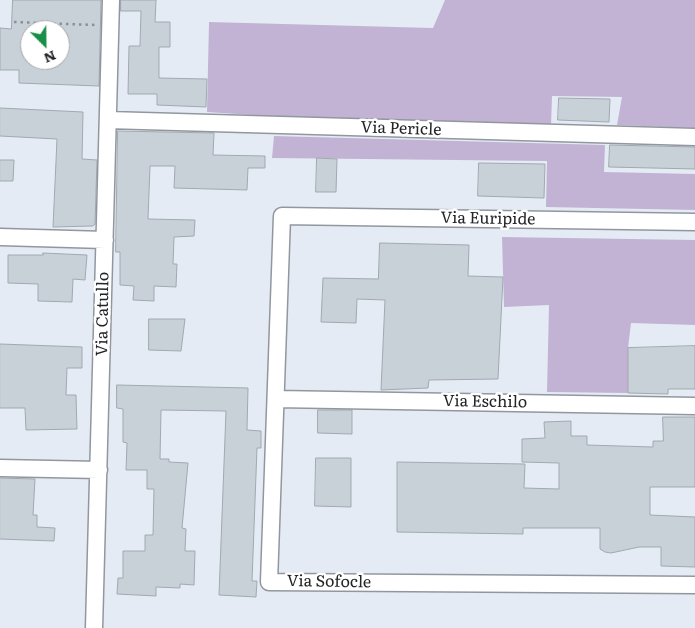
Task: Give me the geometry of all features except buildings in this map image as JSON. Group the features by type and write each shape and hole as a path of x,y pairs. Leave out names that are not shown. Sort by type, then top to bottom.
{"street":[{"name":"Via Catullo","path":"94,628 111,0"},
{"name":"Via Pericle","path":"108,120 695,138"},
{"name":"Via Euripide","path":"282,216 695,222"},
{"name":"Via Sofocle","path":"282,216 269,582 695,585"},
{"path":"0,237 105,240"},
{"name":"Via Eschilo","path":"276,399 695,406"},
{"path":"0,468 99,470"}],"path":[{"path":"14,22 110,26"}],"shaded area":[{"path":"445,0 695,0 695,128 617,125 622,97 552,96 551,126 386,124 207,112 209,22 433,28"},
{"path":"274,136 605,145 604,172 695,174 695,210 546,207 547,161 272,158"},
{"path":"502,237 695,240 695,325 631,323 628,348 628,393 547,392 549,305 504,307"}]}
